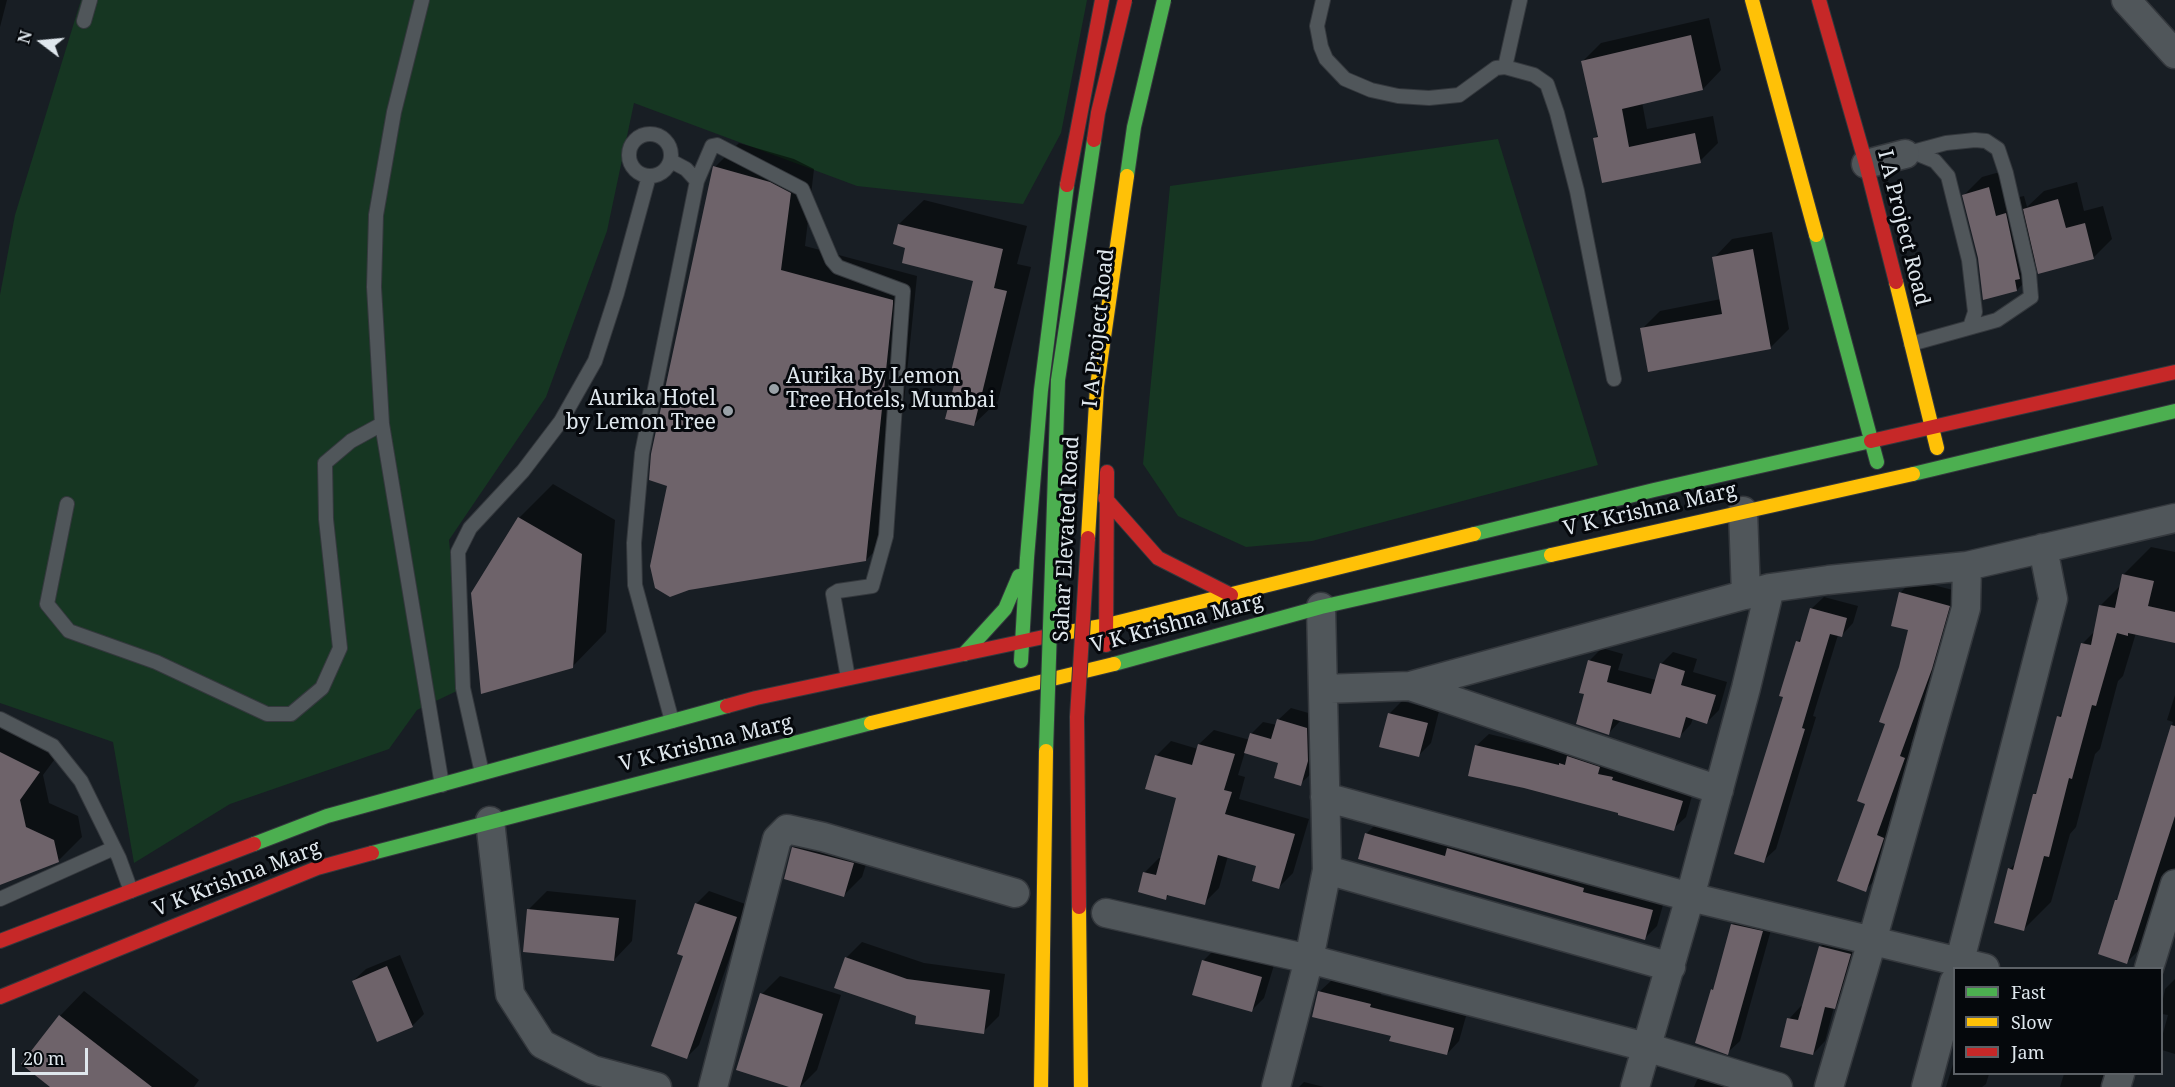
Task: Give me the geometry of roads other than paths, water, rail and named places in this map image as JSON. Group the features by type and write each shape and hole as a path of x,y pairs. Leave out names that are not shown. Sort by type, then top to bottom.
{"main road":[{"path":"1021,685 1021,641 1041,390 1064,200 1102,0"},
{"name":"Sahar Elevated Road","path":"1041,1087 1046,727 1058,380 1098,113 1125,0"},
{"name":"Sahar Elevated Road","path":"1080,1087 1077,717 1097,386 1134,127 1164,0"},
{"path":"1752,0 1882,481"},
{"name":"I A Project Road","path":"1819,0 1866,164 1942,467"},
{"name":"I A Project Road","path":"1114,361 1117,316 1147,130 1155,98"},
{"name":"V K Krishna Marg","path":"0,997 316,868 331,858 490,821 1021,685 1106,666 1319,590 1654,490 2175,372"},
{"name":"V K Krishna Marg","path":"0,941 131,891 442,785 756,698 1021,641 1107,625 1231,595 1319,590 1743,511 1882,481 2175,411"},
{"path":"1106,666 1108,464"},
{"path":"1106,498 1158,558 1231,595"},
{"path":"964,654 1005,609 1027,558"}],"street":[{"path":"2126,0 2175,54"},
{"path":"1866,164 1909,153"},
{"path":"1635,1087 1671,967 1746,688 1758,591 1743,511"},
{"path":"1323,689 1410,686 1758,591 1828,580 1967,566 2175,518"},
{"path":"1965,967 2053,599 2043,548"},
{"path":"1829,1087 1966,608 1967,566"},
{"path":"1276,1087 1309,959 1327,870 1319,590"},
{"path":"1410,686 1719,790"},
{"path":"1326,797 1690,897 1872,941 1954,967"},
{"path":"490,821 510,994 542,1044 593,1070 657,1087"},
{"path":"713,1087 777,839 787,829 823,837 1015,893"},
{"path":"1327,870 1671,967"},
{"path":"2150,967 2175,884"},
{"path":"1106,913 1309,959 1646,1047 1778,1087"},
{"path":"1926,1087 1953,1004"}],"lane":[{"path":"84,21 90,0"},
{"path":"422,0 394,112 376,215 374,287 382,424 442,785"},
{"path":"1323,0 1317,26 1326,59 1345,79 1371,90 1398,96 1429,98 1459,95 1496,68 1505,67 1533,75 1547,84 1557,113 1576,190 1614,379"},
{"path":"1505,67 1520,0"},
{"path":"654,133 666,140 671,160 663,171 649,177 636,172 629,160 630,146 640,135 654,133"},
{"path":"1909,153 1946,143 1975,140 1986,141 1998,149 2006,173 2028,273 2031,297 1997,320 1911,344"},
{"path":"672,721 635,585 634,543 642,453 697,181 712,146 717,145 802,189 832,260 838,267 903,291 886,536 872,586 838,591 833,594 848,678"},
{"path":"1909,153 1935,161 1948,176 1969,260 1975,312 1970,327"},
{"path":"671,160 686,169 697,181"},
{"path":"482,773 463,688 458,552 470,528 523,471 561,421 595,361 617,293 649,177"},
{"path":"67,504 47,604 69,631 156,662 267,714 291,714 322,688 340,648 326,519 325,463 351,441 382,424"},
{"path":"0,719 53,746 81,781 114,848 131,891"},
{"path":"0,899 114,848"}],"place":[{"name":"Aurika By Lemon Tree Hotels, Mumbai","path":"774,389"},
{"name":"Aurika Hotel by Lemon Tree","path":"728,411"}]}
